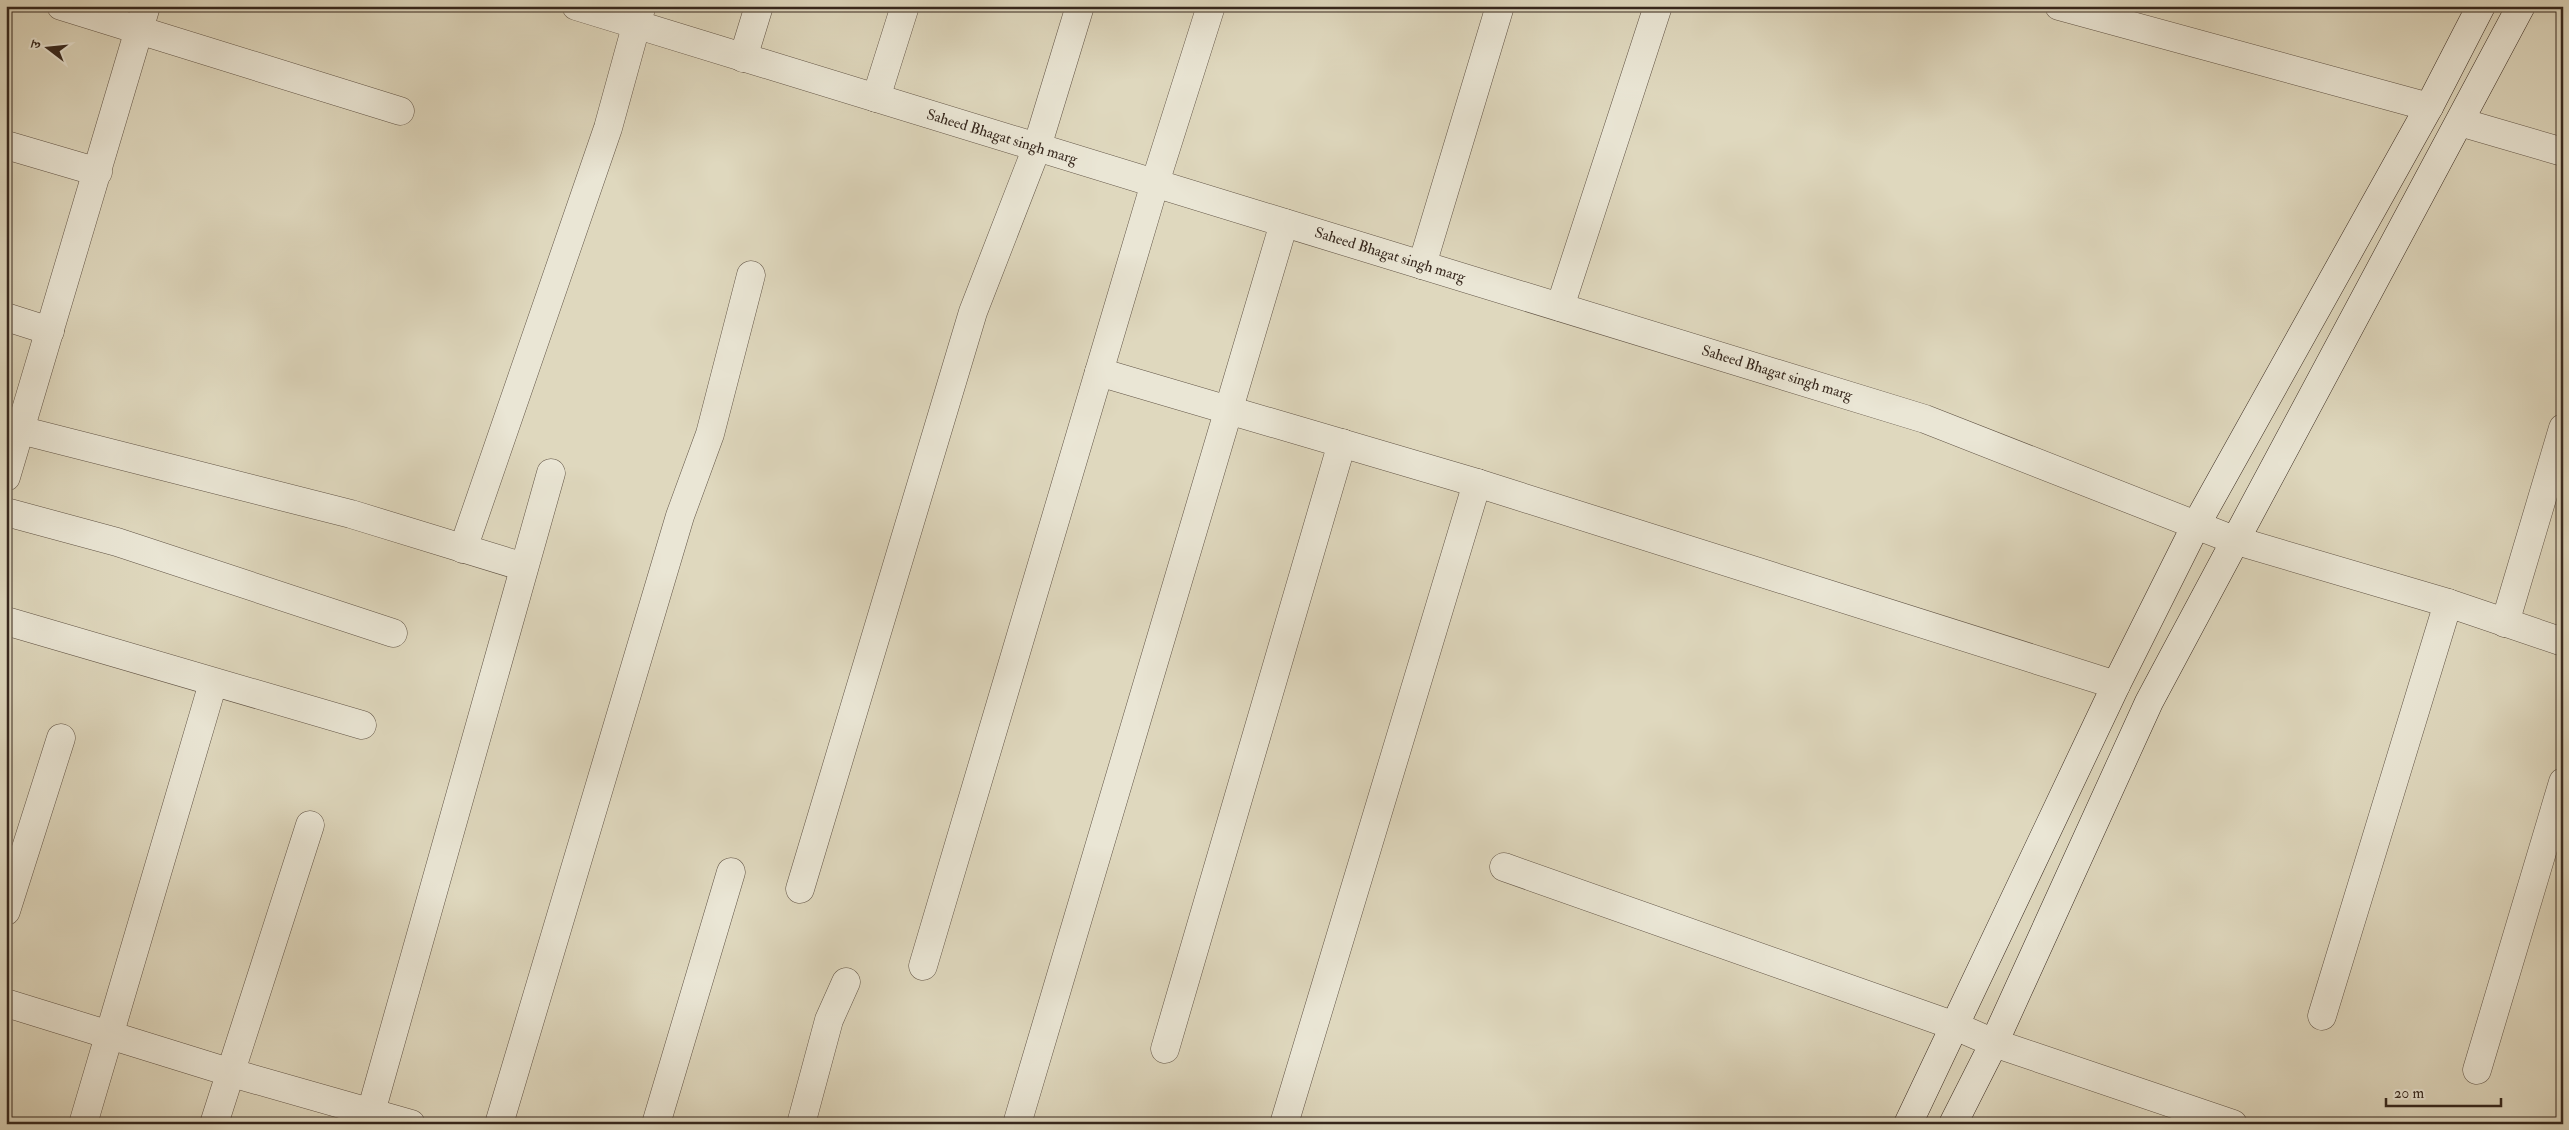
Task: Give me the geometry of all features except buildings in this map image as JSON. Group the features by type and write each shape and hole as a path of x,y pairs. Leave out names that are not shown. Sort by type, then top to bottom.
{"street":[{"path":"61,6 143,18 400,111"},
{"name":"Saheed Bhagat singh marg","path":"576,6 638,15 743,58 1925,419 2234,540 2448,603 2563,642"},
{"path":"743,58 759,6"},
{"path":"876,98 905,6"},
{"path":"800,889 973,312 1037,147 1080,6"},
{"path":"923,966 1155,183 1211,6"},
{"path":"1422,265 1500,6"},
{"path":"1560,307 1658,6"},
{"path":"2059,6 2429,107"},
{"path":"1908,1124 2116,685 2196,525 2429,107 2481,6"},
{"path":"1953,1124 1994,1043 2149,702 2521,6"},
{"path":"463,549 608,128 638,15"},
{"path":"7,469 143,18"},
{"path":"2460,122 2563,152"},
{"path":"6,145 98,172"},
{"path":"1018,1124 1284,223"},
{"path":"499,1124 680,516 710,434 751,275"},
{"path":"6,317 50,331"},
{"path":"1099,372 1477,483 2116,685"},
{"path":"2505,623 2563,428"},
{"path":"20,430 351,514 524,567"},
{"path":"1165,1049 1342,443"},
{"path":"371,1112 551,473"},
{"path":"1284,1124 1477,483"},
{"path":"6,512 117,542 393,632"},
{"path":"2322,1016 2448,603"},
{"path":"6,622 362,725"},
{"path":"83,1124 213,683"},
{"path":"6,911 61,738"},
{"path":"2477,1070 2563,782"},
{"path":"214,1124 232,1073 310,825"},
{"path":"1504,867 1955,1026 1994,1043 2233,1124"},
{"path":"656,1124 732,872"},
{"path":"801,1124 829,1020 846,982"},
{"path":"6,1003 232,1073 412,1124"}]}
